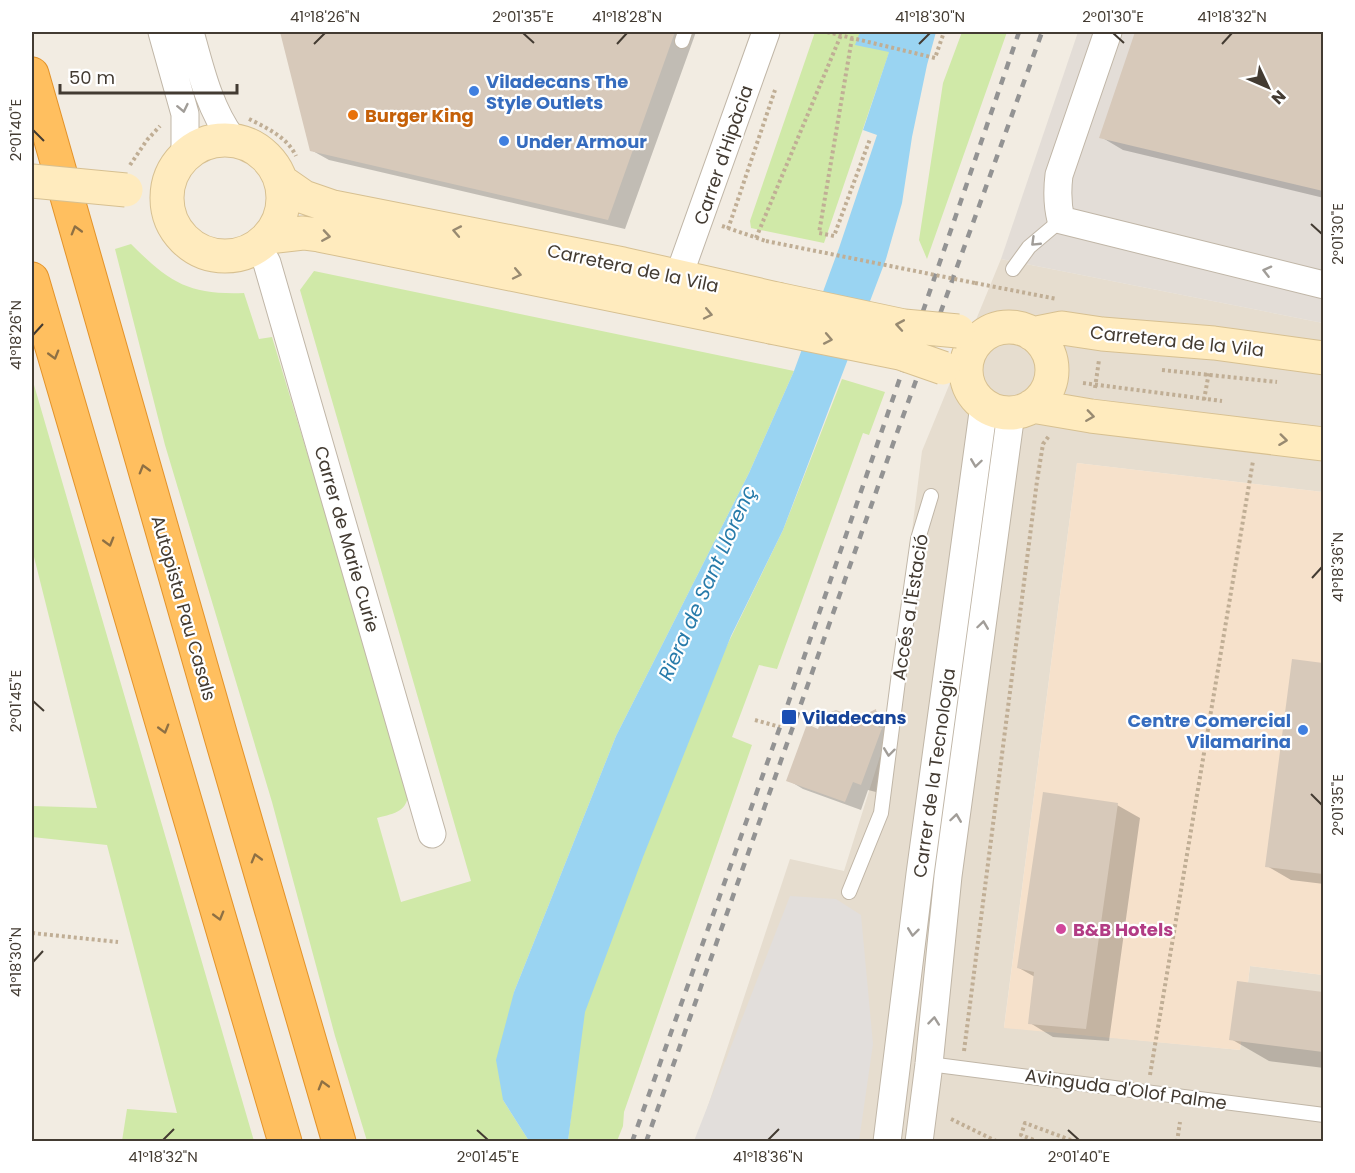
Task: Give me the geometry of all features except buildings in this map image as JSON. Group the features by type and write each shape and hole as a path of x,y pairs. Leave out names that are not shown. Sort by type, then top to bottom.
{"highway":[{"name":"Autopista Pau Casals","path":"32,74 339,1142"},
{"path":"32,279 285,1142"}],"street":[{"path":"162,32 185,114 186,154"},
{"path":"190,32 209,96 220,122 232,139"},
{"name":"Carrer d'Hipàcia","path":"678,278 766,32"},
{"path":"1108,32 1059,175 1057,191 1061,220 1323,285"},
{"path":"232,139 245,142 263,153 276,168 281,181 283,206 275,228 263,242 245,253 217,256 203,252 180,235 167,208 167,194 173,173 186,154 200,145 215,140 232,139"},
{"path":"32,181 127,179 167,194"},
{"name":"Carretera de la Vila","path":"281,181 304,197 333,207 622,264 678,278 774,313 955,373"},
{"name":"Carretera de la Vila","path":"263,242 303,233 774,313 958,331 991,331"},
{"name":"Carrer de Marie Curie","path":"263,242 267,263 432,834"},
{"path":"1009,408 1044,394 1052,370 1044,345 1032,334 1011,327 991,331 980,338 972,348 966,365 955,373 971,390 1009,408 1323,444"},
{"name":"Carretera de la Vila","path":"1032,334 1062,328 1102,334 1214,343 1323,358"},
{"name":"Carrer de la Tecnologia","path":"919,1142 948,876 1009,408"},
{"name":"Carrer de la Tecnologia","path":"887,1142 919,885 1009,408"}],"lane":[{"path":"1013,269 1029,247 1061,220"},
{"name":"Accés a l'Estació","path":"849,892 881,813 918,539 931,496"},
{"name":"Avinguda d'Olof Palme","path":"929,1064 1323,1115"}],"path":[{"path":"827,32 935,58 944,32"},
{"path":"756,238 841,35"},
{"path":"852,38 819,233 834,236 870,140"},
{"path":"728,228 776,87"},
{"path":"127,179 147,140 164,122"},
{"path":"765,241 1061,300"},
{"path":"1094,395 1098,364 1110,365"},
{"path":"1203,407 1210,365"},
{"path":"1154,369 1284,383"},
{"path":"1083,383 1226,402"},
{"path":"962,1067 1036,481 1043,444 1054,433"},
{"path":"1147,1092 1257,436"},
{"path":"755,720 780,727"},
{"path":"32,933 118,942"},
{"path":"951,1119 998,1142"},
{"path":"1177,1142 1180,1122"},
{"path":"1039,1142 1021,1135 1025,1123 1076,1142"}],"shaded area":[{"path":"1078,32 1323,32 1323,323 1001,259"},
{"path":"1001,259 1323,323 1323,492 1077,463 1004,1027 1240,1050 1250,966 1323,975 1323,1141 696,1142 790,859 844,871 886,737 922,451"},
{"path":"1077,463 1323,492 1323,975 1250,966 1240,1050 1004,1028"},
{"path":"790,896 836,899 861,915 873,1044 859,1141 694,1141"}],"green space":[{"path":"815,32 860,32 893,41 824,243 751,228 750,221"},
{"path":"962,32 1007,32 927,259 919,240 943,83"},
{"path":"131,244 157,268 181,283 208,292 244,293 259,339 272,337 409,789 406,803 400,810 377,818 401,902 471,881 300,290 314,271 794,371 749,473 616,736 514,992 503,1100 529,1141 367,1141 335,1036 272,802 165,445 115,249"},
{"path":"32,378 254,1141 122,1141 127,1109 177,1113 107,845 32,837 32,806 97,808 32,549"},
{"path":"842,379 885,392 869,435 863,433 777,669 759,665 732,737 752,745 624,1112 623,1126 617,1141 568,1141 593,931 648,808 783,530"}],"water":[{"name":"Riera de Sant Llorenç","path":"860,32 936,32 912,137 902,203 886,259 783,530 731,636 643,857 585,1012 568,1141 529,1141 503,1100 496,1060 514,992 616,736 749,473 794,371 839,248 877,135 863,130 889,52 855,45"}],"railway":[{"path":"632,1142 780,727 1019,32"},
{"path":"646,1142 893,444 1042,32"}],"place":[{"name":"Viladecans The Style Outlets","path":"474,91"},
{"name":"Burger King","path":"353,115"},
{"name":"Under Armour","path":"504,141"},
{"name":"Viladecans","path":"789,717"},
{"name":"Centre Comercial Vilamarina","path":"1303,730"},
{"name":"B&B Hotels","path":"1061,929"}]}
